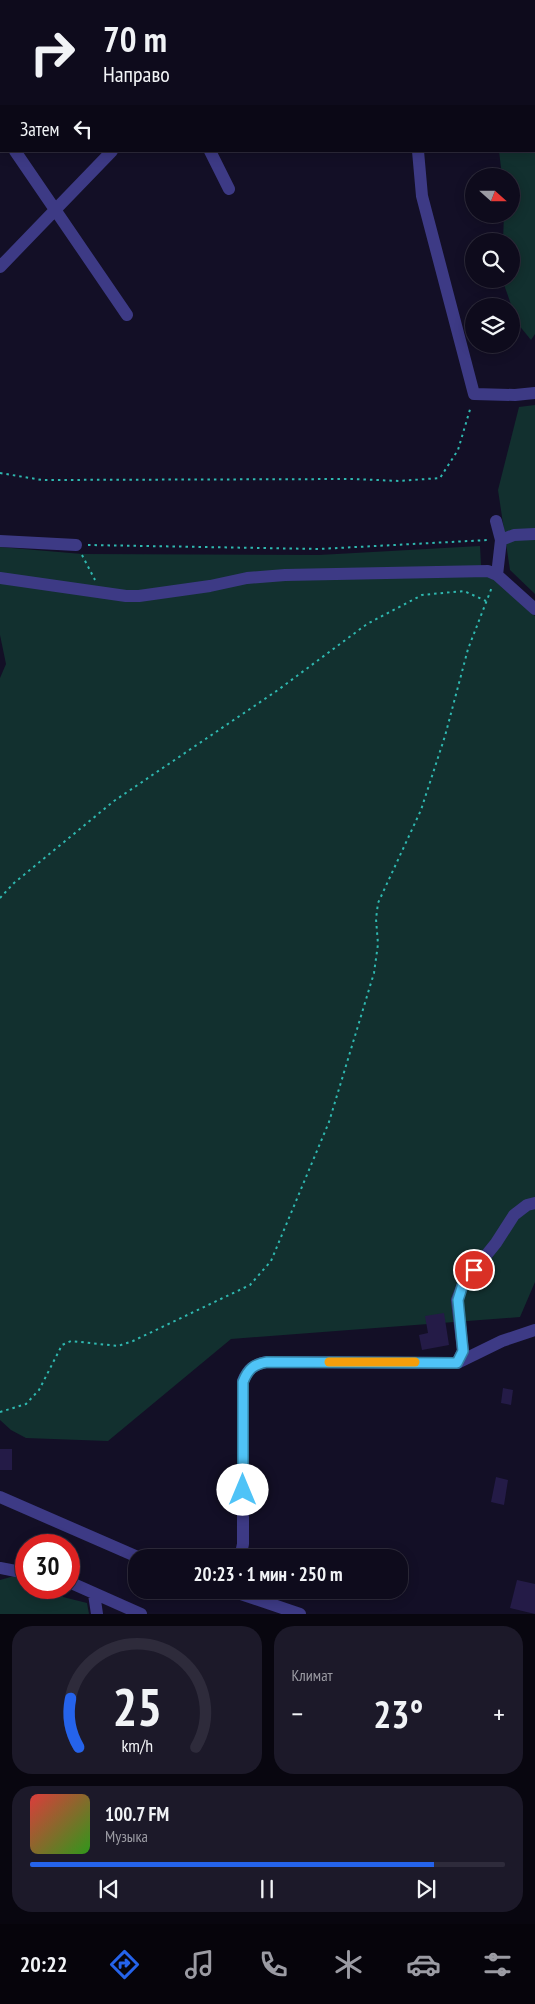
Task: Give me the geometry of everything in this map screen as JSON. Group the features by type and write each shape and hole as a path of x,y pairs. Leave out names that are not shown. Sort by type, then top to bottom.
{"street":[{"path":"16,152 127,315"},
{"path":"0,266 111,152"},
{"path":"210,152 229,189"},
{"path":"418,152 422,196 474,394 535,393"},
{"path":"496,522 501,540 497,575"},
{"path":"501,540 514,535 535,534"},
{"path":"0,540 76,545"},
{"path":"0,578 139,596 210,586 247,578 285,574 488,571 497,575 535,609"},
{"path":"457,1363 463,1351 458,1300 463,1284 496,1243 514,1215 527,1205 535,1203"},
{"path":"242,1549 243,1382 247,1372 255,1364 267,1362 457,1363 502,1341 535,1330"},
{"path":"0,1497 128,1553"},
{"path":"0,1568 15,1571"},
{"path":"80,1587 141,1614"},
{"path":"94,1594 97,1614"},
{"path":"256,1599 300,1614"}],"path":[{"path":"0,473 42,480 354,479 399,481 440,478 458,450 474,394"},
{"path":"102,592 76,545 319,549 501,540"},
{"path":"0,1412 26,1404 39,1390 62,1345 71,1341 118,1346 133,1342 250,1285 271,1261 329,1122 374,972 378,944 376,919 378,903 421,810 445,736 468,649 497,575"},
{"path":"0,898 14,883 114,801 278,690 367,624 422,595 464,591 486,601"}],"green space":[{"path":"499,152 535,152 535,334 531,340 520,326 520,298 509,298 505,288 520,288 520,233 503,233 504,223 520,223 520,168 501,168"},
{"path":"535,405 535,594 510,570 498,490 519,407"},
{"path":"480,546 481,565 535,616 535,1282 520,1317 231,1339 108,1441 26,1438 11,1430 0,1420 0,678 6,664 0,635 0,547 82,554 319,555"},
{"path":"15,1576 15,1599 71,1599 87,1603 89,1614 0,1614 0,1580"}],"building":[{"path":"444,1313 449,1345 422,1350 419,1335 428,1333 425,1316"},
{"path":"503,1388 513,1390 511,1405 501,1403"},
{"path":"0,1449 12,1449 12,1470 0,1470"},
{"path":"496,1477 508,1480 504,1505 491,1502"},
{"path":"517,1580 535,1584 535,1614 510,1608"}],"slow traffic":[{"path":"329,1362 415,1362"}],"route":[{"path":"243,1490 243,1382 247,1372 255,1364 267,1362 457,1363 463,1351 458,1300 463,1284 474,1270"}]}
